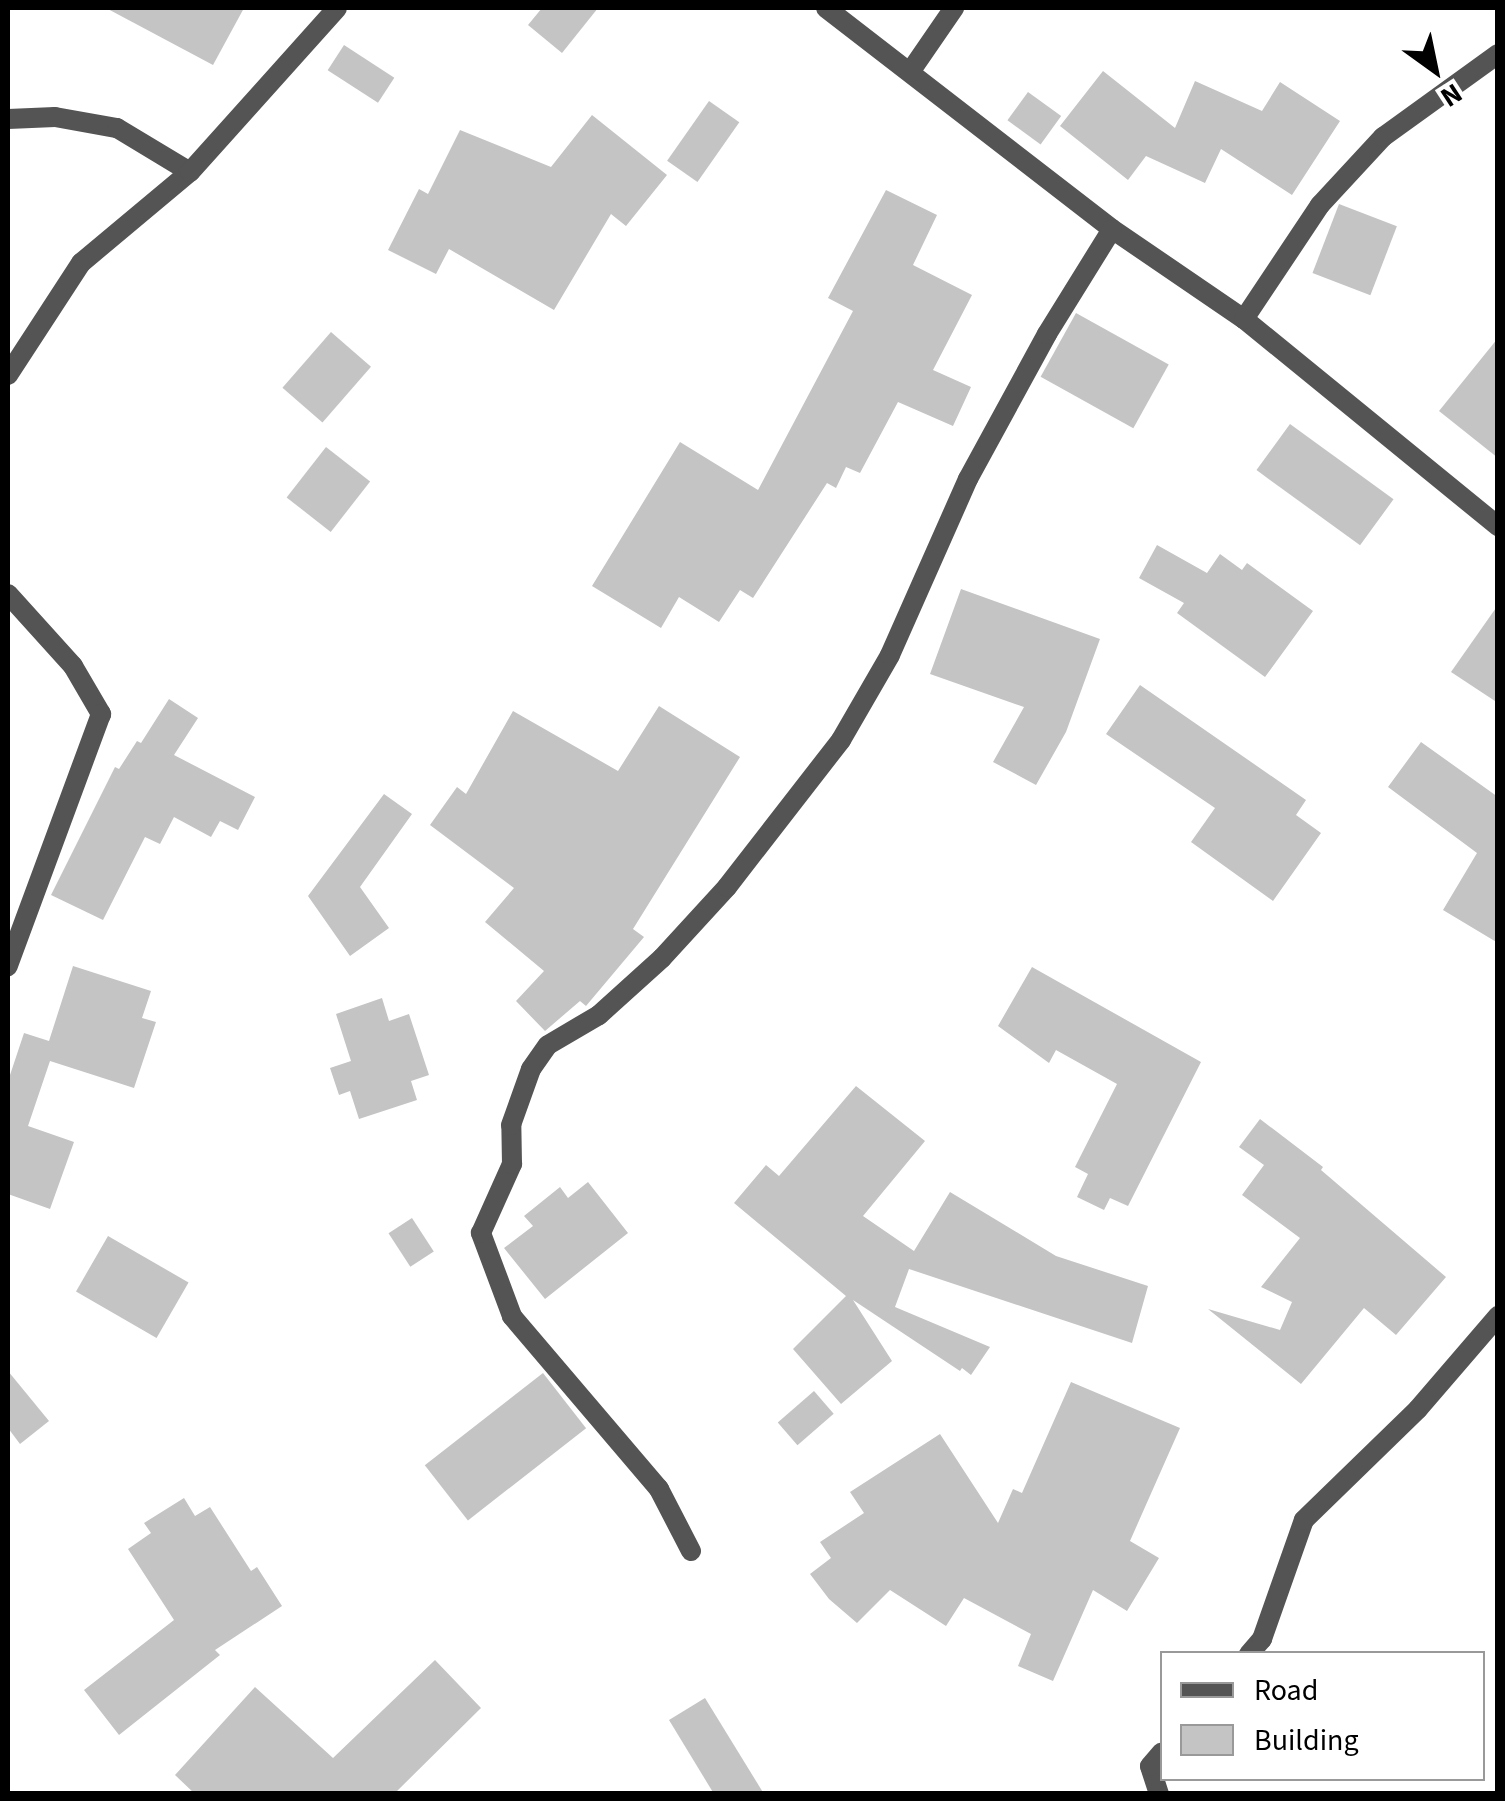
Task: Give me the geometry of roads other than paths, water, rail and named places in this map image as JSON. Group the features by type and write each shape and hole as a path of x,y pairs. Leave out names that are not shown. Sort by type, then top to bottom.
{"street":[{"path":"8,376 81,263 190,172 337,8"},
{"path":"826,8 1112,229 1244,319 1498,526"},
{"path":"910,72 954,8"},
{"path":"1244,319 1320,205 1383,137 1498,54"},
{"path":"8,119 54,117 117,128 190,172"},
{"path":"692,1551 660,1489 512,1316 481,1233 512,1164 511,1124 531,1070 548,1045 600,1016 662,958 727,887 841,740 890,656 968,480 1046,334 1112,229"},
{"path":"8,594 73,666 101,714 8,966"},
{"path":"1252,1651 1262,1639 1304,1520 1418,1409 1498,1316"},
{"path":"1160,1754 1150,1766 1160,1794"}]}
